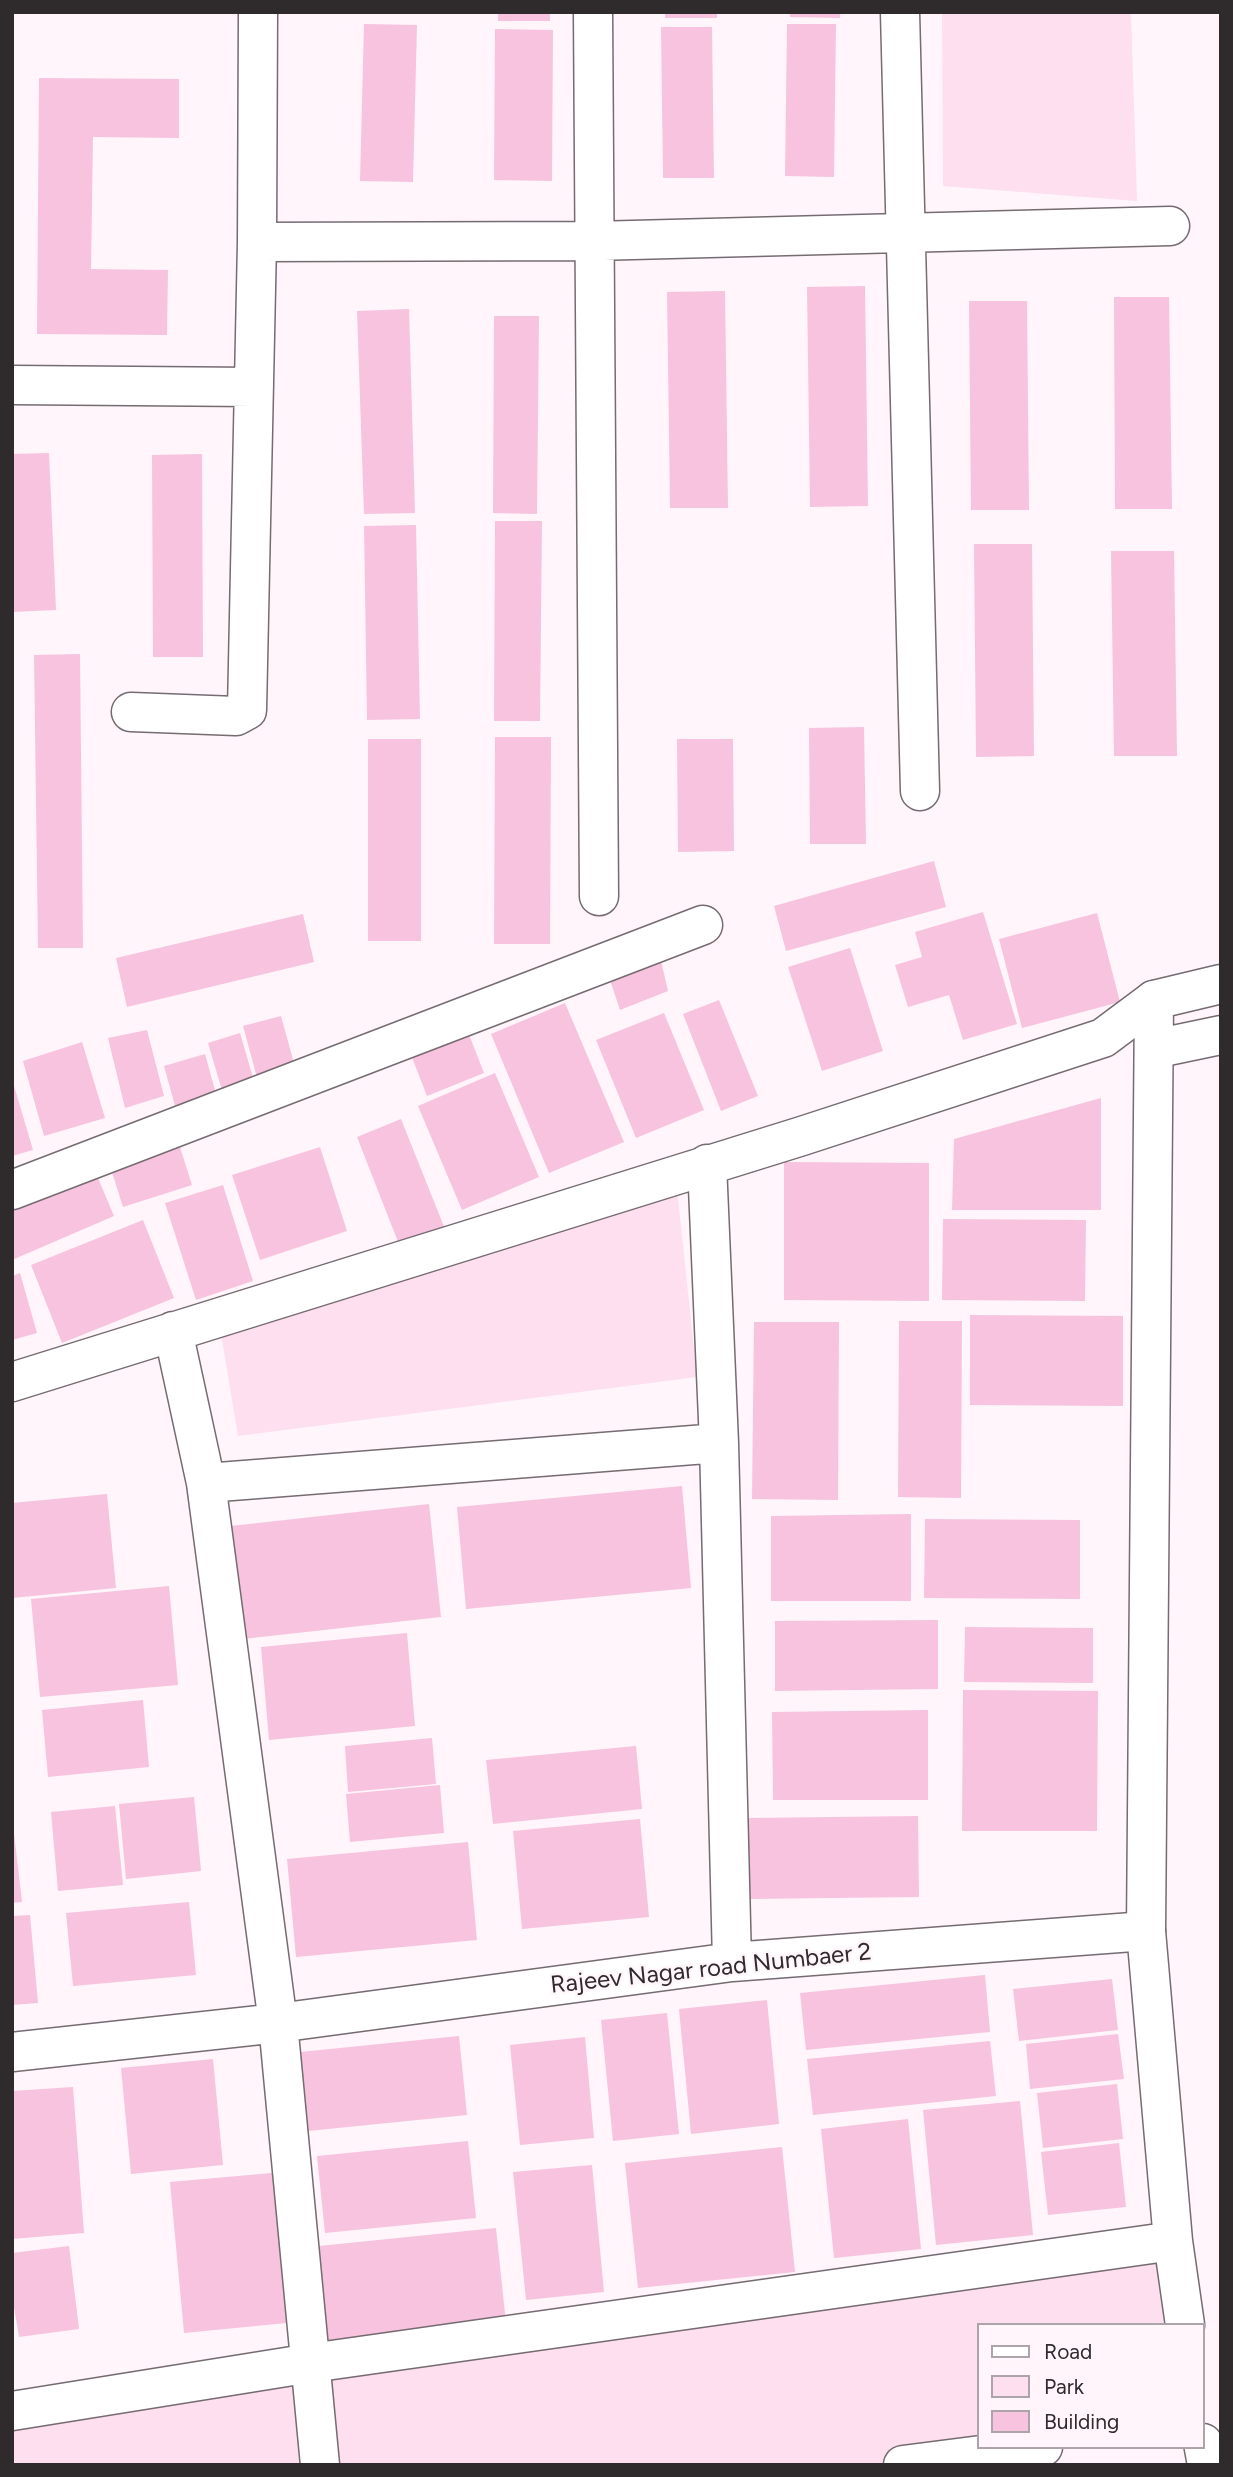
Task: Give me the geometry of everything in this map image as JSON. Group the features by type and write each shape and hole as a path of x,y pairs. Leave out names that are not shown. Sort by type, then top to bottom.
{"street":[{"path":"131,712 236,716 247,710 257,242 258,12"},
{"path":"593,12 599,896"},
{"path":"900,12 920,791"},
{"path":"257,242 594,241 1170,226"},
{"path":"12,385 254,387"},
{"path":"12,1190 703,925"},
{"path":"12,1382 1102,1038 1154,1000 1221,984"},
{"path":"1154,1000 1146,1931 1173,2241 1185,2323"},
{"path":"1102,1038 1154,1049 1221,1035"},
{"path":"707,1164 719,1443 732,1962"},
{"path":"173,1331 206,1483 278,2023 320,2465"},
{"path":"206,1483 719,1443"},
{"name":"Rajeev Nagar road Numbaer 2","path":"12,2052 278,2023 732,1962 1146,1931"},
{"path":"12,2411 311,2363 1173,2241"},
{"path":"903,2465 1027,2449"}],"green space":[{"path":"942,12 1131,12 1137,201 943,186"},
{"path":"677,1189 697,1377 238,1436 221,1334"},
{"path":"1173,2241 1185,2323 978,2323 978,2447 903,2465 12,2465 12,2411"}],"building":[{"path":"498,12 550,12 550,21 498,21"},
{"path":"665,12 717,12 717,18 665,18"},
{"path":"790,12 840,12 840,18 790,17"},
{"path":"364,24 417,25 413,182 360,181"},
{"path":"787,24 836,24 834,177 785,176"},
{"path":"661,27 712,27 714,178 663,178"},
{"path":"495,29 553,30 552,181 494,180"},
{"path":"39,78 179,79 179,138 93,137 91,269 168,270 167,335 37,334"},
{"path":"865,286 868,506 810,507 807,287"},
{"path":"725,291 728,508 670,508 667,292"},
{"path":"1114,297 1169,297 1172,509 1115,509"},
{"path":"969,301 1027,301 1029,510 971,510"},
{"path":"409,309 415,513 364,514 357,311"},
{"path":"494,316 539,316 537,514 493,513"},
{"path":"49,453 56,610 12,612 12,454"},
{"path":"202,454 203,657 153,657 152,455"},
{"path":"495,521 542,521 540,721 494,721"},
{"path":"416,525 420,719 367,720 364,526"},
{"path":"974,544 1032,544 1034,756 976,757"},
{"path":"1111,551 1174,551 1177,756 1114,756"},
{"path":"80,654 83,948 38,948 34,655"},
{"path":"864,727 866,844 810,844 809,728"},
{"path":"495,737 551,737 550,944 494,944"},
{"path":"368,739 421,739 421,941 368,941"},
{"path":"677,739 733,739 734,851 678,852"},
{"path":"934,861 946,907 786,951 774,906"},
{"path":"983,912 1017,1024 963,1040 949,995 908,1007 895,965 922,957 915,932"},
{"path":"1097,913 1120,1002 1022,1028 999,939"},
{"path":"303,914 314,962 127,1007 116,958"},
{"path":"850,948 883,1051 822,1071 788,967"},
{"path":"659,952 668,991 620,1010 606,968"},
{"path":"719,1000 758,1096 721,1111 683,1014"},
{"path":"565,1003 624,1142 549,1173 491,1034"},
{"path":"664,1013 704,1110 636,1138 596,1040"},
{"path":"281,1016 297,1074 259,1085 243,1026"},
{"path":"147,1030 164,1096 125,1108 108,1038"},
{"path":"468,1032 484,1073 427,1096 411,1055"},
{"path":"240,1033 256,1088 224,1097 208,1043"},
{"path":"82,1042 105,1118 44,1136 23,1061"},
{"path":"205,1054 218,1101 177,1113 164,1066"},
{"path":"495,1073 539,1177 462,1210 418,1106"},
{"path":"12,1079 33,1150 12,1156"},
{"path":"1101,1098 1101,1210 952,1210 954,1139"},
{"path":"401,1119 445,1229 400,1247 357,1137"},
{"path":"179,1144 192,1185 123,1207 110,1166"},
{"path":"320,1147 347,1231 260,1260 232,1175"},
{"path":"784,1162 929,1163 929,1301 784,1300"},
{"path":"95,1171 114,1216 12,1260 12,1207"},
{"path":"223,1185 253,1281 196,1300 165,1203"},
{"path":"943,1219 1086,1220 1085,1301 942,1300"},
{"path":"143,1220 174,1298 62,1343 31,1265"},
{"path":"20,1273 37,1333 12,1340 12,1276"},
{"path":"970,1315 1123,1316 1123,1406 970,1405"},
{"path":"899,1321 962,1321 961,1498 898,1497"},
{"path":"754,1322 839,1322 838,1500 752,1499"},
{"path":"682,1486 691,1588 466,1609 457,1507"},
{"path":"107,1494 116,1588 12,1598 12,1503"},
{"path":"429,1504 441,1617 243,1639 231,1526"},
{"path":"911,1514 911,1601 771,1601 771,1516"},
{"path":"925,1519 1080,1520 1080,1599 924,1598"},
{"path":"169,1586 178,1685 40,1697 31,1599"},
{"path":"938,1620 938,1689 775,1691 775,1621"},
{"path":"965,1627 1093,1628 1093,1683 964,1682"},
{"path":"407,1633 415,1726 269,1740 261,1647"},
{"path":"963,1690 1098,1691 1097,1831 962,1831"},
{"path":"143,1700 149,1767 48,1777 42,1710"},
{"path":"928,1710 928,1800 773,1800 772,1712"},
{"path":"432,1738 436,1784 348,1792 345,1746"},
{"path":"636,1746 642,1809 493,1824 486,1760"},
{"path":"440,1785 444,1833 350,1842 346,1794"},
{"path":"194,1797 201,1871 126,1879 119,1804"},
{"path":"115,1806 123,1885 58,1891 51,1812"},
{"path":"12,1816 22,1902 12,1903"},
{"path":"918,1816 919,1897 748,1899 748,1818"},
{"path":"640,1819 649,1917 522,1929 513,1831"},
{"path":"468,1842 477,1940 296,1957 287,1859"},
{"path":"189,1902 196,1975 73,1986 66,1913"},
{"path":"30,1915 38,2003 12,2005 12,1916"},
{"path":"985,1975 990,2032 806,2050 800,1993"},
{"path":"1112,1979 1118,2030 1019,2041 1013,1989"},
{"path":"767,2000 779,2124 691,2134 679,2009"},
{"path":"667,2013 679,2134 613,2141 601,2020"},
{"path":"1118,2034 1124,2079 1030,2089 1026,2044"},
{"path":"459,2036 467,2115 308,2131 300,2052"},
{"path":"585,2037 594,2138 520,2145 510,2045"},
{"path":"990,2041 996,2096 813,2115 807,2059"},
{"path":"213,2059 223,2165 131,2174 121,2068"},
{"path":"1117,2084 1123,2139 1043,2148 1037,2093"},
{"path":"73,2087 84,2233 12,2239 12,2091"},
{"path":"1020,2101 1033,2235 936,2245 923,2110"},
{"path":"908,2119 921,2249 834,2258 821,2129"},
{"path":"468,2141 476,2218 325,2233 317,2156"},
{"path":"1119,2143 1126,2207 1048,2215 1041,2152"},
{"path":"782,2147 795,2272 638,2288 625,2163"},
{"path":"592,2165 604,2292 526,2300 513,2172"},
{"path":"283,2172 297,2322 184,2333 170,2182"},
{"path":"496,2228 506,2323 328,2341 319,2246"},
{"path":"69,2246 79,2329 19,2337 12,2295 12,2253"}]}
